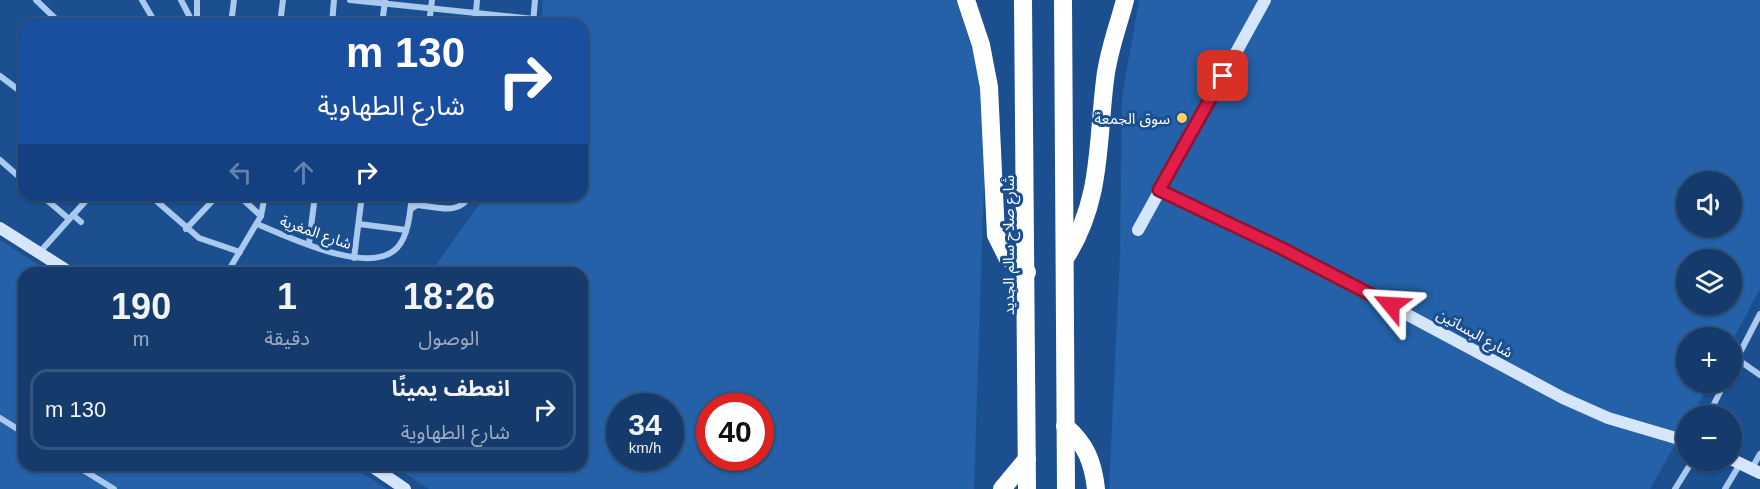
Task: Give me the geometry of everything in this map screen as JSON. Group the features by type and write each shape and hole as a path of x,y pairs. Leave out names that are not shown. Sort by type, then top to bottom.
{"highway":[{"path":"966,0 981,45 989,87 996,235 1007,257 1027,272"},
{"name":"شارع صلاح سالم الجديد","path":"1023,0 1028,489"},
{"path":"1063,0 1066,489"},
{"path":"1065,258 1084,226 1094,191 1105,80 1125,0"},
{"path":"1065,426 1083,444 1089,456 1096,489"},
{"path":"1002,489 1028,459"}],"street":[{"path":"36,0 55,18"},
{"path":"142,0 152,18"},
{"path":"181,0 192,18"},
{"path":"195,18 197,0"},
{"path":"232,18 234,0"},
{"path":"281,18 283,0"},
{"path":"332,18 334,0"},
{"path":"350,0 385,2 512,18"},
{"path":"430,18 432,0"},
{"path":"476,18 477,0"},
{"path":"533,18 535,0"},
{"path":"1138,230 1265,0"},
{"path":"383,18 385,2"},
{"path":"0,76 18,90"},
{"path":"0,160 18,176"},
{"name":"شارع البساتين","path":"1159,190 1281,248 1563,398 1608,418 1676,438"},
{"path":"49,201 81,222"},
{"path":"39,253 86,201"},
{"path":"156,201 186,229 206,241 240,252"},
{"path":"186,229 212,201"},
{"path":"245,201 261,216"},
{"path":"231,267 261,216 263,201"},
{"path":"309,244 314,201"},
{"path":"354,258 361,201"},
{"name":"شارع المغرية","path":"257,224 337,255 354,258 390,253 402,241 412,201"},
{"path":"411,209 417,205 458,209 467,201"},
{"path":"359,224 406,230"},
{"path":"0,228 61,267"},
{"path":"1742,349 1760,314"},
{"path":"1742,362 1760,375"},
{"path":"0,418 18,429"},
{"path":"1725,489 1760,454"},
{"path":"85,471 114,489"},
{"path":"379,471 405,489"},
{"path":"1675,489 1686,471"}],"shaded area":[{"path":"543,0 956,0 979,70 985,152 974,489 429,489 402,471 588,471 588,267 434,267 482,201 588,201 588,18 542,18"},
{"path":"1139,0 1760,0 1760,289 1740,327 1676,327 1676,393 1704,393 1698,405 1676,405 1676,443 1650,489 1109,489 1120,256 1122,97"},
{"path":"0,240 42,267 18,267 18,471 359,471 387,489 0,489"}],"place":[{"name":"سوق الجمعة","path":"1182,118"}],"route":[{"path":"1223,76 1159,190 1281,248 1391,305"}]}
